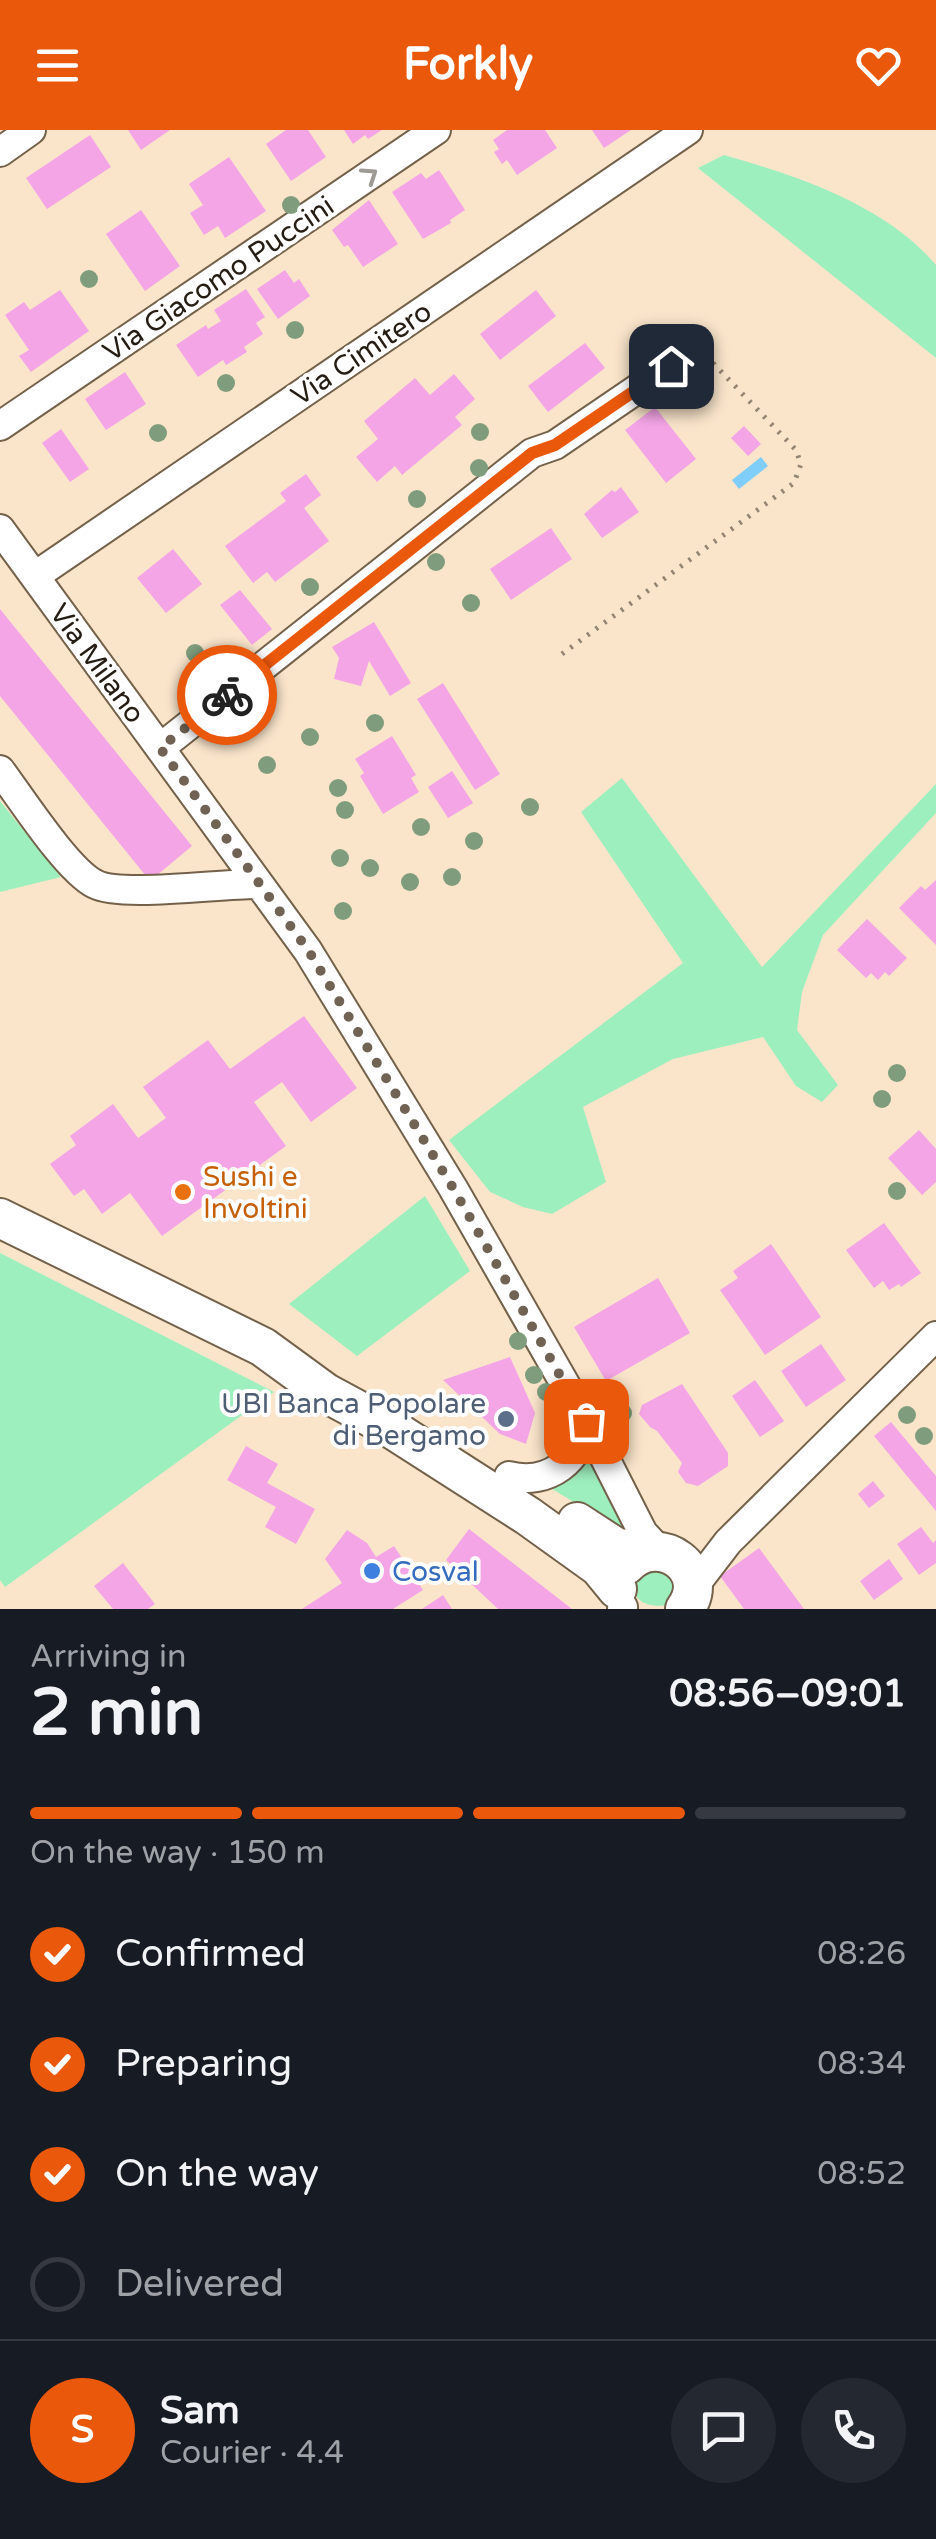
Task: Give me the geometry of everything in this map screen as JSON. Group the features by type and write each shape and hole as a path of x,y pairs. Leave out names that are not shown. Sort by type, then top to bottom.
{"main road":[{"path":"0,1218 263,1347 334,1368 402,1406 558,1512 677,1581"},
{"path":"263,1347 326,1393 389,1426 600,1567 622,1604"},
{"path":"622,1604 620,1574 626,1564 677,1581"}],"street":[{"path":"0,152 32,130"},
{"name":"Via Giacomo Puccini","path":"0,426 436,130"},
{"name":"Via Cimitero","path":"34,576 688,130"},
{"path":"160,748 532,453 555,445 671,366"},
{"name":"Via Milano","path":"0,528 308,950 453,1188 586,1421 643,1533 677,1581"},
{"path":"0,770 78,870 97,886 154,890 259,884"},
{"path":"677,1581 728,1542 936,1336"},
{"path":"509,1476 526,1480 556,1471 580,1446 586,1421"}],"path":[{"path":"562,654 794,482 801,464 796,450 714,362 692,356 671,366"}],"green space":[{"path":"724,155 839,195 892,225 915,244 936,265 936,358 698,168"},
{"path":"622,778 762,967 936,784 936,813 823,935 802,992 797,1030 838,1085 822,1102 796,1086 763,1037 673,1059 583,1107 606,1182 552,1214 523,1207 490,1192 449,1140 683,963 581,812"},
{"path":"0,801 61,877 0,892"},
{"path":"425,1196 470,1271 357,1356 289,1304"},
{"path":"0,1253 274,1392 5,1587 0,1580"},
{"path":"590,1449 630,1530 626,1534 549,1487"},
{"path":"660,1565 678,1579 674,1604 643,1603 635,1593 636,1577"}],"water":[{"path":"761,457 768,466 739,489 732,480"}],"building":[{"path":"128,130 170,130 141,150"},
{"path":"286,130 308,130 326,157 291,181 266,144"},
{"path":"344,130 382,130 353,144"},
{"path":"507,130 545,130 557,148 517,175 507,160 502,164 494,152 499,149 493,140"},
{"path":"592,130 631,130 604,148"},
{"path":"90,135 111,167 47,209 26,178"},
{"path":"229,157 266,211 225,238 218,226 204,235 190,213 203,205 189,184"},
{"path":"439,170 465,210 423,239 392,192 421,173 426,179"},
{"path":"369,200 398,244 363,267 332,230"},
{"path":"141,210 180,266 145,291 106,234"},
{"path":"285,270 294,283 299,279 310,296 278,319 257,289"},
{"path":"246,289 265,317 256,323 263,334 244,347 247,352 226,365 223,360 198,377 176,345 206,325 208,329 221,321 214,310"},
{"path":"60,290 89,331 31,372 19,356 29,350 5,315 24,302 30,310"},
{"path":"536,290 556,316 500,360 480,334"},
{"path":"585,343 605,368 548,412 528,386"},
{"path":"125,372 146,404 106,430 85,399"},
{"path":"454,374 475,399 455,417 462,425 402,475 395,466 377,482 356,457 378,439 364,421 415,378 430,395"},
{"path":"655,407 696,459 666,483 625,430"},
{"path":"744,426 761,444 748,456 731,438"},
{"path":"61,429 89,469 70,482 42,443"},
{"path":"306,474 321,495 304,508 329,541 275,582 267,572 253,583 225,546 286,501 280,493"},
{"path":"621,487 639,512 602,538 584,514"},
{"path":"551,528 572,559 511,600 490,569"},
{"path":"173,549 202,584 166,613 137,578"},
{"path":"240,590 272,629 252,645 220,605"},
{"path":"0,609 192,846 150,881 0,696"},
{"path":"374,622 411,683 390,696 369,661 361,686 334,679 339,658 332,647"},
{"path":"443,683 500,774 475,790 417,699"},
{"path":"392,736 416,775 411,778 419,792 383,814 360,776 364,773 355,759"},
{"path":"452,771 473,803 448,818 428,787"},
{"path":"936,880 936,945 899,908 921,886 925,890"},
{"path":"867,919 907,958 889,976 885,972 878,980 871,973 866,978 837,950"},
{"path":"304,1016 357,1088 311,1122 282,1082 254,1102 286,1146 162,1236 130,1193 102,1214 84,1189 74,1196 50,1164 76,1145 70,1136 113,1104 138,1138 166,1118 143,1087 208,1040 230,1069"},
{"path":"919,1130 936,1149 936,1182 922,1195 888,1158"},
{"path":"884,1223 921,1273 889,1290 883,1281 874,1288 846,1250"},
{"path":"771,1244 821,1317 765,1355 720,1290 738,1278 733,1271"},
{"path":"658,1278 690,1333 606,1381 574,1327"},
{"path":"821,1344 846,1380 806,1407 781,1371"},
{"path":"510,1357 535,1413 526,1444 500,1434 443,1380"},
{"path":"755,1380 784,1421 760,1437 732,1396"},
{"path":"682,1384 728,1453 728,1466 698,1486 686,1483 678,1472 682,1463 639,1414 642,1405"},
{"path":"891,1422 936,1476 936,1511 874,1436"},
{"path":"246,1446 278,1464 267,1483 315,1509 296,1544 265,1527 276,1507 227,1480"},
{"path":"873,1481 885,1496 869,1508 858,1494"},
{"path":"921,1527 933,1543 936,1540 936,1563 919,1575 897,1544"},
{"path":"469,1529 572,1609 498,1609 446,1560"},
{"name":"Cosval","path":"347,1530 367,1543 376,1557 394,1546 423,1590 393,1609 302,1609 342,1583 325,1559"},
{"path":"759,1548 804,1609 744,1609 720,1576"},
{"path":"889,1559 903,1579 874,1600 860,1581"},
{"path":"123,1563 155,1604 148,1609 113,1609 94,1586"},
{"path":"443,1595 452,1609 422,1609"}],"way so far":[{"path":"227,695 160,748 308,950 453,1188 586,1421"}],"place":[{"name":"Sushi e Involtini","path":"183,1192"},
{"name":"UBI Banca Popolare di Bergamo","path":"506,1419"},
{"name":"Cosval","path":"372,1571"}],"route":[{"path":"227,695 532,453 555,445 671,366"}]}
